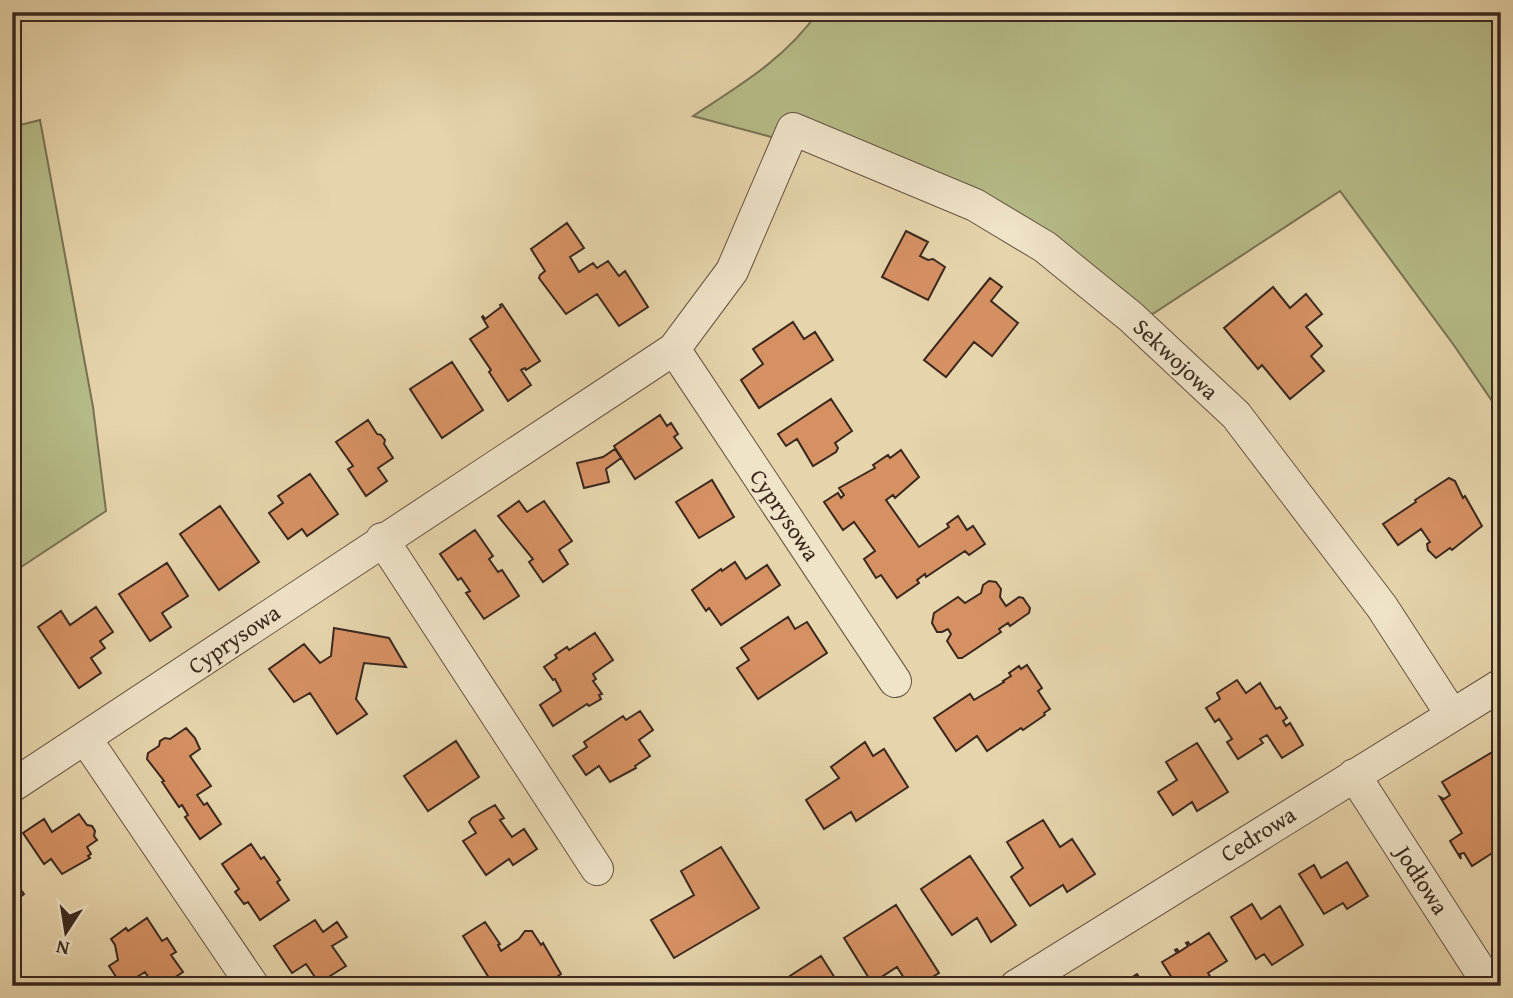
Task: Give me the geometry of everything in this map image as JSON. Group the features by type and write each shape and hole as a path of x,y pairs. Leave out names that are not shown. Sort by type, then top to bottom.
{"street":[{"name":"Cyprysowa","path":"12,786 674,348 732,271 793,129"},
{"name":"Sekwojowa","path":"793,129 975,205 1045,247 1131,317 1236,415 1382,607 1452,715"},
{"name":"Cyprysowa","path":"674,348 895,681"},
{"path":"382,540 597,869"},
{"name":"Cedrowa","path":"1016,986 1501,685"},
{"path":"85,738 253,986"},
{"name":"Jodłowa","path":"1354,775 1490,986"}],"green space":[{"path":"818,12 1501,12 1501,414 1340,191 1148,317 1052,238 775,138 693,116 745,82 776,57"},
{"path":"40,120 93,407 106,511 12,573 12,127"}],"building":[{"path":"567,223 584,248 570,257 579,272 593,263 597,268 608,261 619,276 625,271 648,307 619,326 597,294 566,314 539,278 545,271 531,249"},
{"path":"906,231 928,242 920,256 933,259 945,267 928,300 882,277"},
{"path":"990,278 1002,287 991,301 1018,323 992,356 974,342 946,377 924,360"},
{"path":"1273,287 1290,308 1306,294 1322,314 1306,327 1322,346 1311,356 1324,371 1290,399 1262,365 1258,369 1224,328"},
{"path":"502,304 540,361 526,370 521,370 531,385 508,401 470,339 488,327 482,317 485,319"},
{"path":"793,322 804,339 815,332 833,360 759,408 741,380 763,364 753,349"},
{"path":"452,362 483,410 442,438 410,389"},
{"path":"831,399 852,431 835,443 838,448 836,452 813,466 797,439 786,446 778,434"},
{"path":"660,415 667,426 671,423 678,434 674,437 682,448 635,479 614,446"},
{"path":"368,420 377,434 385,440 384,444 393,458 378,468 387,481 366,496 348,469 353,466 336,442"},
{"path":"615,449 621,458 606,469 609,482 584,488 577,463 603,457"},
{"path":"901,450 919,477 895,498 893,495 886,500 919,547 949,527 947,524 958,516 967,530 973,526 985,544 969,555 965,551 926,577 925,574 917,580 919,583 897,598 881,575 876,578 864,559 875,551 854,522 843,530 824,502 838,493 841,498 844,495 839,488 875,468 873,465 888,455 890,458"},
{"path":"310,474 338,514 307,536 302,529 288,539 269,513 283,503 278,496"},
{"path":"1449,478 1455,481 1482,526 1452,550 1450,548 1436,558 1428,550 1427,544 1430,542 1421,529 1398,545 1383,524"},
{"path":"712,480 734,517 699,538 676,502"},
{"path":"519,501 527,512 544,501 572,541 559,550 568,564 543,582 529,562 533,559 498,516"},
{"path":"220,506 259,562 219,590 180,534"},
{"path":"475,530 493,556 489,559 498,572 502,570 519,596 484,619 466,593 470,591 461,578 458,580 440,554"},
{"path":"735,562 746,579 767,565 780,585 721,625 709,608 706,611 692,590"},
{"path":"167,563 188,596 162,613 171,627 150,641 119,594"},
{"path":"989,581 996,582 1001,589 1000,597 1006,606 1019,597 1023,598 1030,608 1029,613 1010,626 1008,623 999,629 1001,632 958,658 947,641 951,634 948,629 937,632 932,623 934,613 958,597 965,603 981,593 983,585"},
{"path":"96,607 113,632 100,641 105,648 91,658 101,673 79,688 38,627 61,611 70,625"},
{"path":"788,617 795,629 807,622 827,653 758,699 737,668 749,660 741,648"},
{"path":"334,628 389,638 406,667 364,663 356,699 367,714 337,734 310,693 294,702 269,669 304,644 320,663 331,656"},
{"path":"595,633 613,660 593,674 596,679 593,681 602,694 599,695 601,699 589,706 587,704 553,726 540,705 561,691 544,667 567,647 569,650"},
{"path":"1027,665 1042,688 1038,691 1050,709 1023,730 1021,728 987,751 977,736 956,751 934,718 970,694 974,700 1004,682 1011,676 1009,673 1019,666 1021,669"},
{"path":"1237,680 1246,693 1260,683 1276,709 1280,707 1287,718 1283,721 1286,726 1290,723 1303,745 1282,758 1267,735 1260,739 1263,743 1238,759 1227,742 1232,739 1219,719 1215,722 1206,708 1220,699 1217,693"},
{"path":"640,711 653,730 639,740 650,756 635,766 636,768 610,782 599,766 586,775 573,756 587,747 584,742 623,716 626,720"},
{"path":"186,728 200,749 190,756 211,786 197,795 204,805 207,803 221,824 200,839 185,817 188,815 182,805 179,807 147,759 148,753 159,746 160,741 170,739"},
{"path":"456,741 479,777 428,811 404,776"},
{"path":"865,742 873,756 884,749 908,787 856,821 851,812 824,829 806,800 839,778 831,767"},
{"path":"1197,743 1228,792 1197,811 1192,802 1173,815 1158,792 1177,780 1166,762"},
{"path":"1494,751 1501,762 1501,785 1493,789 1501,802 1501,856 1497,850 1472,866 1464,853 1460,854 1461,859 1450,841 1462,833 1440,797 1444,799 1450,795 1442,782"},
{"path":"495,805 504,818 500,820 512,837 524,829 537,849 513,865 509,859 486,875 463,841 476,833 469,822 472,818"},
{"path":"79,814 87,825 92,826 97,840 87,847 90,858 62,874 51,859 44,864 23,833 44,819 52,832"},
{"path":"1043,820 1060,847 1072,839 1095,874 1067,892 1063,885 1030,906 1011,877 1023,868 1007,842"},
{"path":"251,844 280,880 277,882 289,900 260,920 248,902 244,904 235,892 239,889 222,864"},
{"path":"721,847 759,908 674,958 651,920 694,895 681,871"},
{"path":"970,856 1016,925 991,942 977,918 952,935 921,889"},
{"path":"1347,862 1368,896 1347,909 1343,903 1324,914 1299,874 1314,865 1321,878"},
{"path":"12,875 24,894 12,903"},
{"path":"1252,904 1261,919 1280,906 1303,945 1272,965 1264,954 1256,959 1231,917"},
{"path":"896,905 939,973 918,986 909,986 897,967 872,983 844,938"},
{"path":"147,918 162,941 167,938 176,952 171,955 183,972 162,986 154,986 145,972 122,986 109,966 118,960 111,939"},
{"path":"315,920 323,932 337,922 347,937 332,946 346,966 319,983 306,964 292,973 274,946"},
{"path":"485,922 500,944 498,945 501,951 519,939 525,931 532,931 541,945 543,943 561,974 548,983 549,986 494,986 463,936"},
{"path":"1209,933 1227,961 1208,973 1216,986 1177,986 1162,962 1177,953 1175,950 1179,952 1188,946 1186,943 1190,945"},
{"path":"821,956 840,986 781,986 779,983"},
{"path":"1137,974 1145,986 1118,986"}]}
